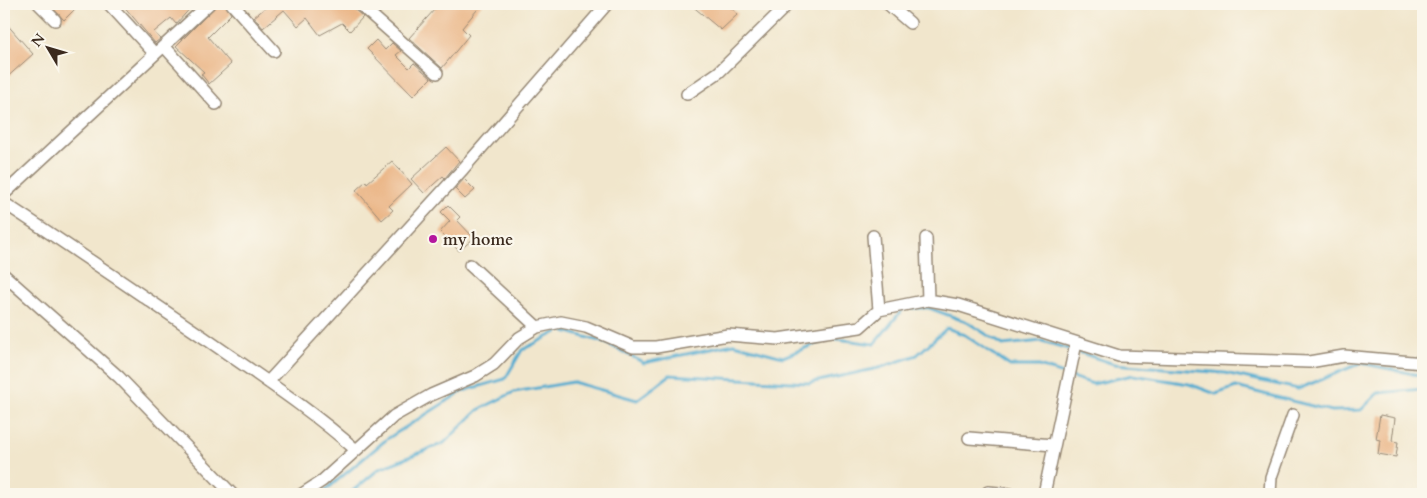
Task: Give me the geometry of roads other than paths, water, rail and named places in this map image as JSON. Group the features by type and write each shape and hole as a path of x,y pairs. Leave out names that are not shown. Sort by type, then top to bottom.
{"street":[{"path":"39,4 55,20"},
{"path":"110,4 155,54"},
{"path":"232,4 274,51"},
{"path":"359,4 437,73"},
{"path":"268,382 464,169 607,4"},
{"path":"687,94 719,72 788,4"},
{"path":"888,4 910,23"},
{"path":"4,194 164,46 205,5"},
{"path":"164,46 216,104"},
{"path":"4,203 73,247 268,382 332,429 356,450"},
{"path":"872,236 879,310"},
{"path":"926,238 928,300"},
{"path":"470,265 538,327"},
{"path":"4,275 119,377 232,494"},
{"path":"302,494 322,482 394,416 431,396 475,376 494,364 519,338 538,327 561,322 586,327 633,347 656,348 728,335 778,339 860,327 879,310 928,300 958,305 1119,356 1309,362 1344,356 1423,362"},
{"path":"1044,494 1066,381 1076,343"},
{"path":"1270,494 1271,478 1294,415"},
{"path":"969,438 1053,445"},
{"path":"988,492 1010,494"}],"waterway":[{"path":"912,308 929,308 967,322 1003,345 1042,341 1072,350"},
{"path":"321,494 387,439 463,391 505,379 522,350 561,330 606,343 644,363 734,344 783,357 830,338 874,344 903,309"},
{"path":"349,494 379,469 444,443 478,410 514,392 573,382 637,400 670,375 809,383 879,368 917,355 947,328 965,335 1010,366 1039,366 1093,384 1133,375 1189,384 1216,394 1236,387 1332,411 1361,410 1378,393 1423,389"},
{"path":"1078,352 1114,364 1225,373 1298,389 1361,363 1423,376"}],"place":[{"name":"my home","path":"433,239"}]}
